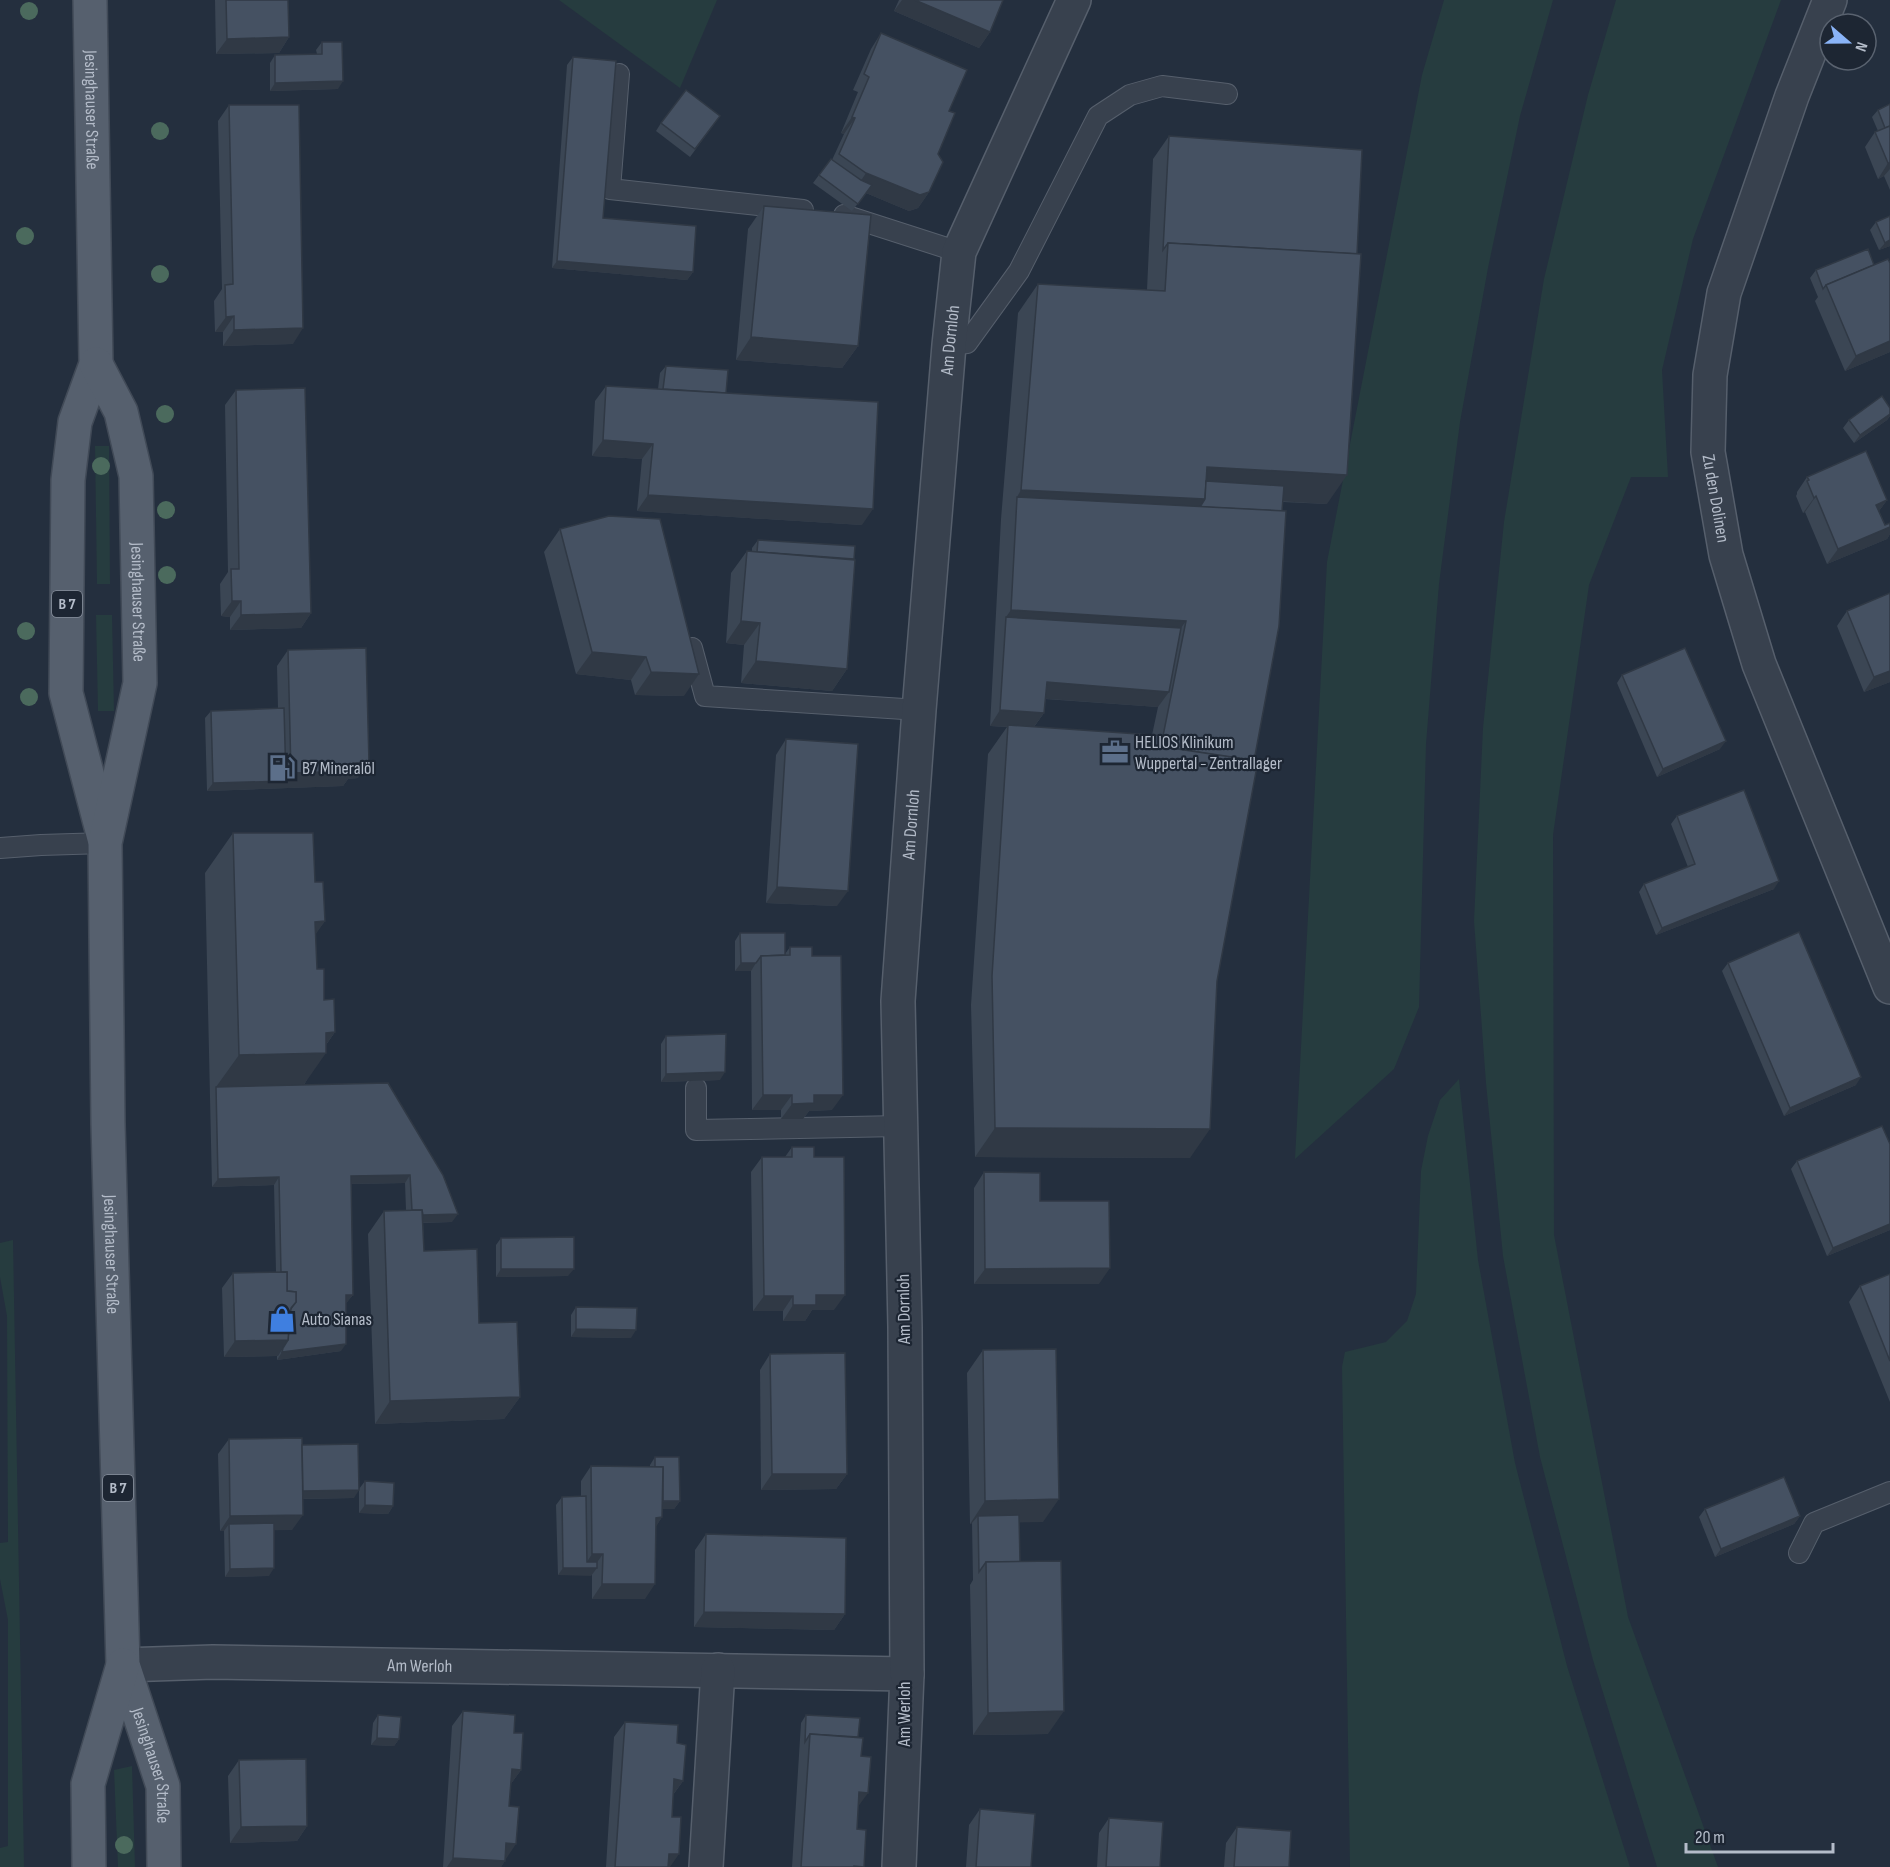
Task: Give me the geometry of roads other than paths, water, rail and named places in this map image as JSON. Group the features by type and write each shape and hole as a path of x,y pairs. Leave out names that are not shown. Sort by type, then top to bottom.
{"main road":[{"name":"Jesinghauser Straße","path":"90,0 96,364 75,422 68,480 66,693 105,843"},
{"name":"Jesinghauser Straße","path":"96,364 121,412 136,476 140,683 105,843 108,1124 123,1665 163,1786 164,1867"},
{"name":"Jesinghauser Straße","path":"89,1867 88,1784 123,1665"}],"street":[{"name":"Am Dornloh","path":"907,1674 905,1339 898,1001 919,710 958,252 1074,0"},
{"name":"Zu den Dolinen","path":"1830,0 1792,96 1724,293 1710,375 1708,452 1726,555 1759,664 1890,987"},
{"name":"Am Werloh","path":"123,1665 213,1662 907,1674 899,1867"},
{"path":"706,1867 718,1670"}],"lane":[{"path":"619,74 610,189 847,215 958,252"},
{"path":"949,345 967,343 1019,271 1098,116 1130,95 1162,86 1227,94"},
{"path":"688,631 705,696 919,710"},
{"path":"0,848 41,844 105,843"},
{"path":"696,1088 696,1130 900,1126"},
{"path":"1799,1553 1814,1523 1890,1492"}],"place":[{"name":"HELIOS Klinikum Wuppertal - Zentrallager","path":"1115,752"},
{"name":"B7 Mineralöl","path":"282,768"},
{"name":"Auto Sianas","path":"282,1319"}]}
